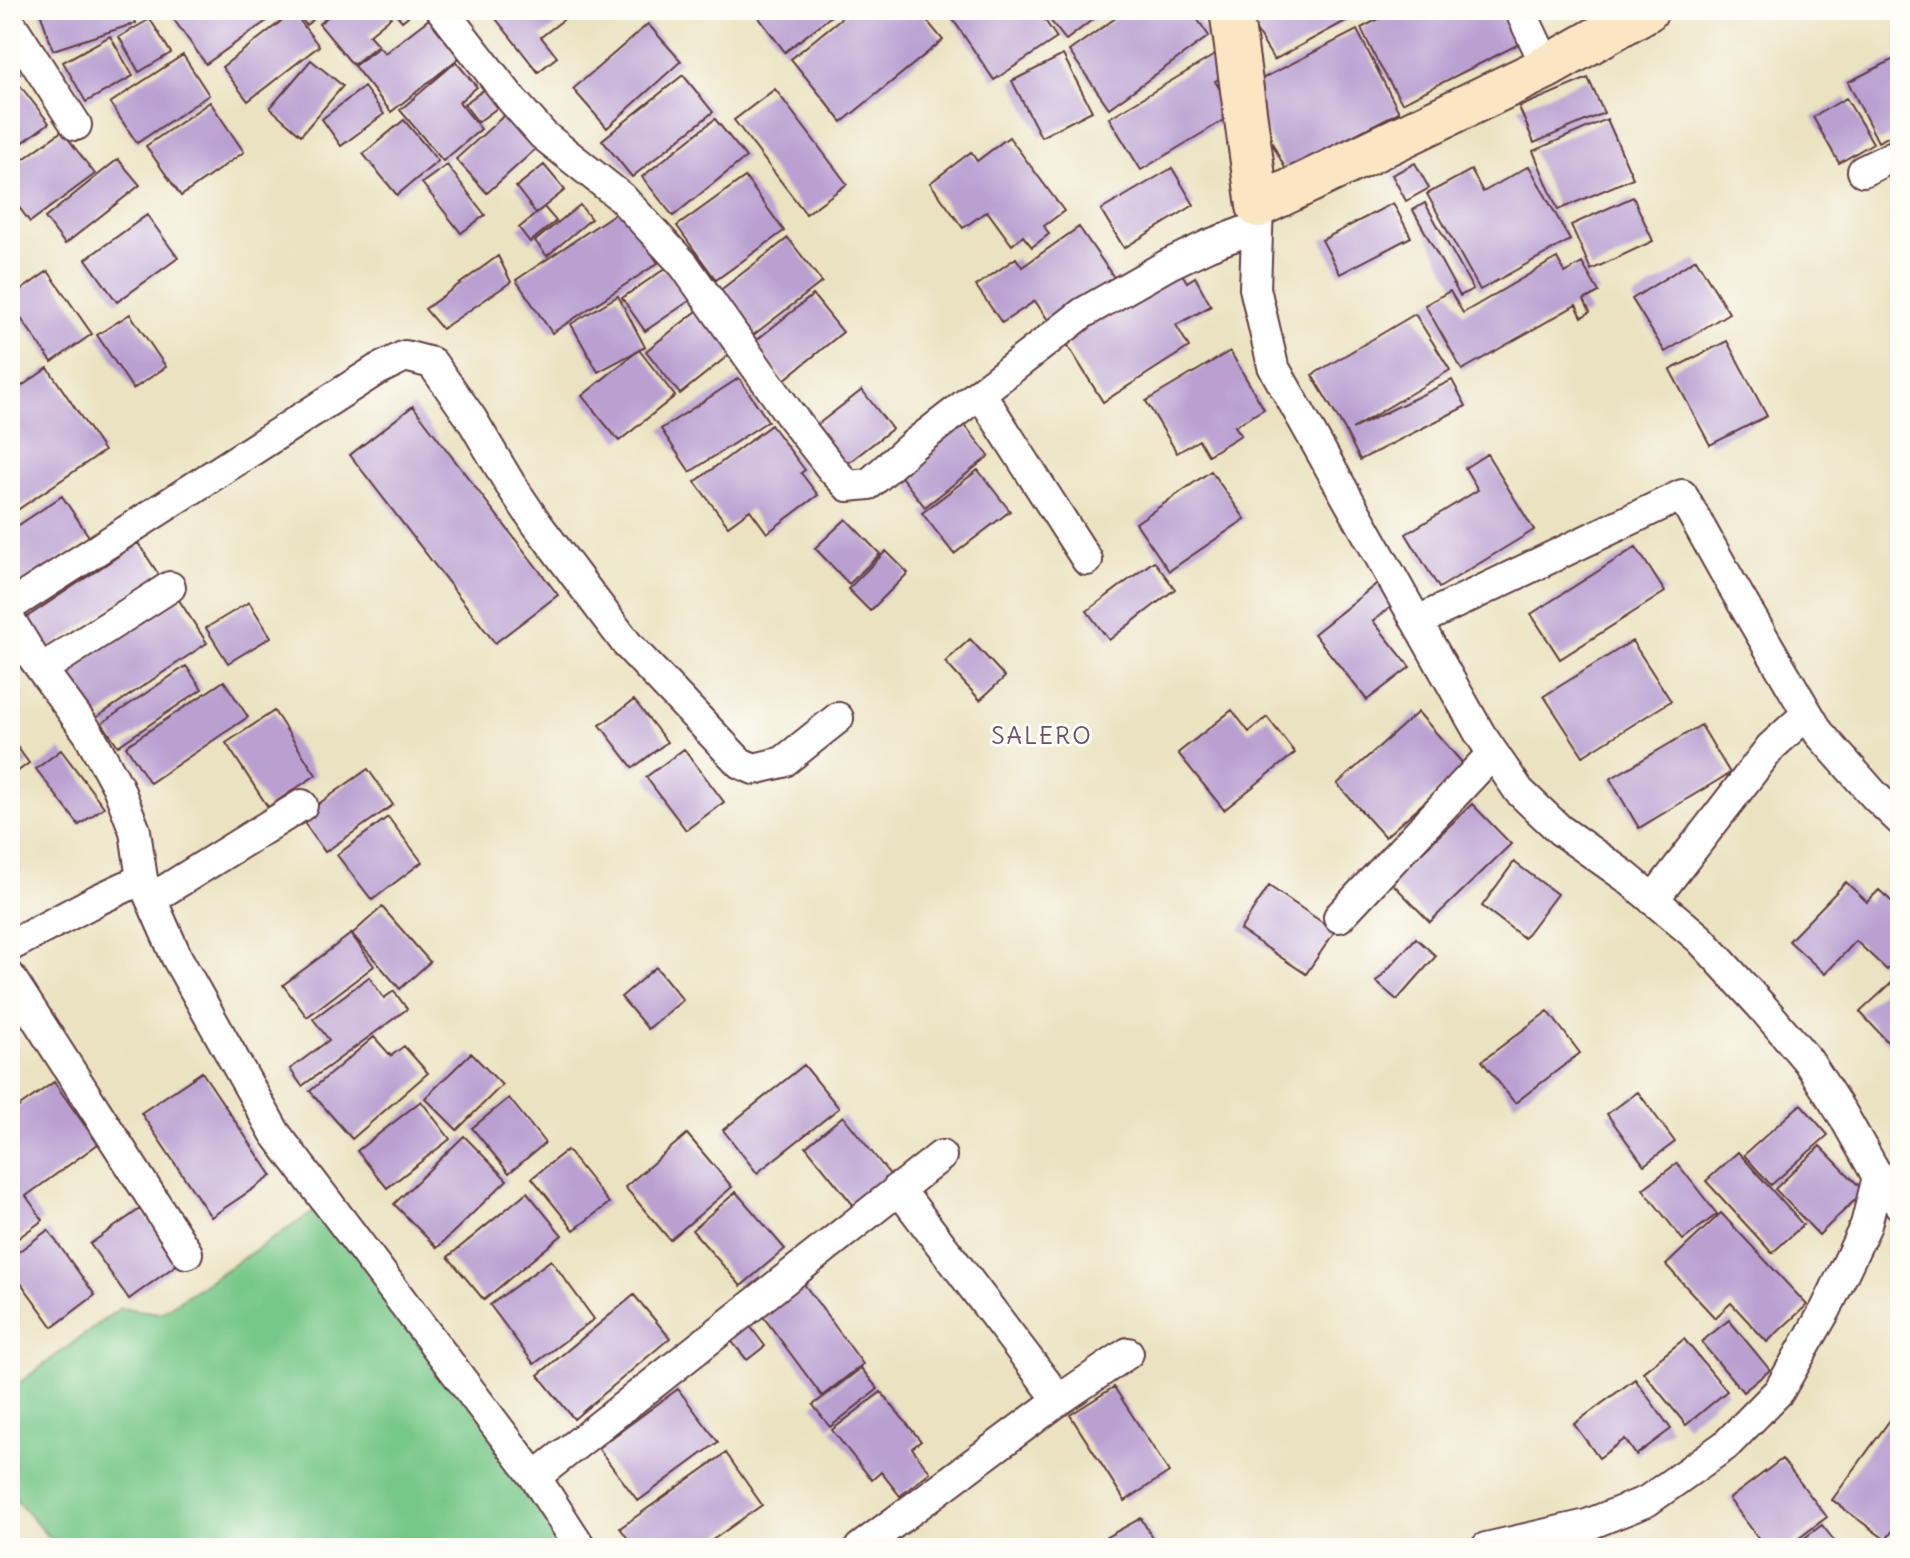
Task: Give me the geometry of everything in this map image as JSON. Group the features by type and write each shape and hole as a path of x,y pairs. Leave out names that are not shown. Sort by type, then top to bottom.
{"street":[{"path":"10,15 25,10"},
{"path":"442,10 543,135 621,197 684,265 791,416 848,486 869,484 913,445 1083,313 1257,216 1547,67 1647,10"},
{"path":"1231,10 1257,216 1255,288 1273,366 1364,529 1480,734 1519,791 1560,830 1625,876 1700,939 1808,1061 1878,1177 1900,1205"},
{"path":"1520,10 1547,67"},
{"path":"10,23 76,125"},
{"path":"1863,171 1900,153"},
{"path":"10,606 375,371 405,356 432,363 471,418 537,524 627,644 740,763 754,769 783,762 838,718"},
{"path":"980,393 1087,560"},
{"path":"1418,621 1682,495 1819,733 1900,820"},
{"path":"28,664 170,587"},
{"path":"10,620 28,664 89,734 118,787 135,831 146,889 177,958 275,1133 535,1477 581,1548"},
{"path":"1653,900 1771,747 1807,714"},
{"path":"1339,917 1493,753"},
{"path":"10,946 97,900 146,889 302,805"},
{"path":"10,977 187,1253"},
{"path":"535,1477 941,1156"},
{"path":"1486,1548 1587,1525 1647,1501 1726,1445 1779,1391 1826,1309 1866,1225 1878,1177"},
{"path":"898,1188 1059,1400"},
{"path":"860,1548 1059,1400 1128,1353"}],"green space":[{"path":"330,1201 443,1356 565,1548 58,1548 10,1493 10,1390 120,1308 160,1313"}],"building":[{"path":"132,10 136,23 53,50 40,12"},
{"path":"167,10 271,10 275,15 206,64"},
{"path":"295,10 326,10 306,25"},
{"path":"336,10 385,10 391,17 369,35 378,45 353,65 319,24"},
{"path":"393,10 416,10 402,21"},
{"path":"489,10 576,10 541,37 557,57 538,72"},
{"path":"753,10 839,10 785,52"},
{"path":"851,10 918,10 943,40 842,122 791,59"},
{"path":"965,10 1038,10 1057,38 994,80 952,18"},
{"path":"1042,10 1105,10 1066,40"},
{"path":"1127,10 1191,10 1209,36 1109,108 1069,51"},
{"path":"1265,10 1366,10 1274,60 1249,19"},
{"path":"1396,10 1513,10 1527,40 1402,103 1361,28"},
{"path":"293,12 319,46 248,101 222,67"},
{"path":"150,19 171,53 139,72 119,37"},
{"path":"429,19 459,58 391,112 354,66 379,47 385,53"},
{"path":"648,24 681,61 607,128 573,89"},
{"path":"1357,30 1399,112 1286,170 1244,88"},
{"path":"110,36 133,76 86,102 63,62"},
{"path":"10,47 20,74 10,77"},
{"path":"1223,50 1235,69 1215,81 1234,114 1141,170 1109,118"},
{"path":"183,55 209,95 137,143 110,103"},
{"path":"1063,55 1092,111 1041,137 1012,81"},
{"path":"1894,59 1900,71 1900,131 1878,142 1848,82"},
{"path":"311,60 343,86 301,135 270,108"},
{"path":"456,62 477,87 459,102 481,129 443,161 400,110"},
{"path":"683,75 713,112 632,177 602,140"},
{"path":"1588,78 1604,113 1534,143 1519,107"},
{"path":"495,82 508,100 478,122 464,104"},
{"path":"19,84 49,123 10,152 10,91"},
{"path":"364,87 384,114 341,146 322,119"},
{"path":"775,89 847,184 806,214 734,120"},
{"path":"1846,98 1873,143 1839,163 1813,117"},
{"path":"210,102 244,152 181,196 146,146"},
{"path":"508,112 539,146 487,193 456,159"},
{"path":"715,119 746,157 673,216 642,177"},
{"path":"1607,119 1633,178 1558,210 1533,151"},
{"path":"404,120 438,161 397,195 363,154"},
{"path":"62,131 95,174 30,222 10,195 10,169"},
{"path":"1009,137 1064,211 1044,226 1049,234 1032,247 1023,236 1012,245 987,211 963,228 930,183 971,152 977,161"},
{"path":"118,159 140,185 65,244 45,218"},
{"path":"1415,163 1429,188 1406,201 1392,175"},
{"path":"447,165 485,215 461,233 422,183"},
{"path":"544,165 565,190 536,213 516,187"},
{"path":"1529,166 1570,240 1480,290 1427,194 1471,170 1483,192"},
{"path":"1172,168 1194,205 1124,248 1101,210"},
{"path":"745,177 784,231 716,280 677,226"},
{"path":"1633,197 1653,241 1591,270 1571,225"},
{"path":"1393,203 1411,237 1340,274 1322,240"},
{"path":"1425,203 1473,289 1460,296 1413,210"},
{"path":"580,205 591,219 547,256 535,241"},
{"path":"544,207 556,221 530,242 519,228"},
{"path":"622,209 658,263 552,333 516,280"},
{"path":"147,215 178,258 117,302 86,259"},
{"path":"1079,227 1115,279 1050,323 1035,301 1002,323 976,286 1016,258 1022,267"},
{"path":"788,238 822,282 752,336 718,292"},
{"path":"498,256 511,282 442,329 425,309"},
{"path":"1557,258 1565,273 1582,263 1599,292 1584,300 1590,312 1582,317 1576,305 1462,370 1425,305 1450,291 1463,313"},
{"path":"1696,259 1729,313 1665,352 1632,299"},
{"path":"675,262 698,295 645,331 622,298"},
{"path":"1175,263 1187,282 1195,277 1211,306 1176,325 1189,347 1103,402 1062,336"},
{"path":"48,271 92,334 52,362 10,303 10,298"},
{"path":"813,295 843,332 784,380 754,342"},
{"path":"618,296 645,347 598,372 571,324"},
{"path":"706,304 740,346 680,394 646,351"},
{"path":"130,314 166,367 133,389 97,335"},
{"path":"1415,314 1450,370 1352,429 1452,380 1466,406 1360,460 1312,375"},
{"path":"1727,341 1767,416 1710,445 1670,370"},
{"path":"639,350 675,396 619,441 582,396"},
{"path":"1230,351 1264,409 1235,426 1241,435 1208,455 1199,440 1177,453 1146,401"},
{"path":"48,368 104,451 10,515 10,394"},
{"path":"739,378 768,421 690,472 661,429"},
{"path":"862,390 892,429 838,471 808,432"},
{"path":"413,406 558,595 495,643 350,455"},
{"path":"959,418 989,456 925,507 895,469"},
{"path":"771,425 805,470 801,473 818,495 767,533 750,510 728,526 695,482"},
{"path":"1487,454 1534,530 1439,588 1406,534 1478,490 1465,468"},
{"path":"978,470 1010,511 954,554 922,513"},
{"path":"1211,471 1245,519 1169,571 1136,523"},
{"path":"62,496 90,538 10,592 10,531"},
{"path":"846,519 880,554 849,584 815,548"},
{"path":"138,543 159,575 45,651 24,619"},
{"path":"1636,547 1665,592 1560,659 1531,614"},
{"path":"886,551 908,573 870,611 848,589"},
{"path":"1154,561 1175,589 1109,640 1087,611"},
{"path":"1380,581 1397,602 1373,621 1410,667 1367,700 1314,634"},
{"path":"175,594 207,643 94,719 61,669"},
{"path":"249,602 271,637 228,663 206,628"},
{"path":"970,639 1005,677 980,700 945,662"},
{"path":"1632,641 1671,701 1583,756 1544,696"},
{"path":"186,666 202,689 118,746 102,723"},
{"path":"224,681 248,717 150,783 126,746"},
{"path":"634,700 667,742 633,768 600,725"},
{"path":"1232,710 1249,732 1267,717 1295,753 1224,810 1178,753"},
{"path":"274,711 316,775 268,807 226,743"},
{"path":"1418,712 1465,766 1385,837 1337,784"},
{"path":"1701,725 1730,773 1639,828 1610,779"},
{"path":"10,737 29,763 10,777"},
{"path":"684,749 724,802 686,830 646,777"},
{"path":"61,750 104,807 79,825 36,769"},
{"path":"368,769 393,805 325,852 300,817"},
{"path":"1472,804 1511,844 1430,922 1391,882"},
{"path":"388,817 422,862 372,900 337,855"},
{"path":"1514,862 1557,894 1524,938 1482,906"},
{"path":"1846,882 1867,902 1879,890 1900,909 1900,956 1887,970 1856,941 1825,974 1789,941"},
{"path":"1269,886 1335,931 1306,974 1240,930"},
{"path":"382,907 430,962 400,989 352,934"},
{"path":"351,934 374,966 307,1017 283,985"},
{"path":"1416,938 1436,956 1397,1000 1376,982"},
{"path":"656,967 683,1000 648,1029 621,997"},
{"path":"1900,975 1900,1046 1895,1050 1860,1012"},
{"path":"369,977 384,998 394,991 407,1009 302,1086 290,1069 329,1040 313,1019"},
{"path":"1548,1011 1580,1053 1515,1103 1482,1061"},
{"path":"10,1015 20,1030 10,1036"},
{"path":"374,1037 391,1056 404,1046 428,1073 352,1139 310,1091"},
{"path":"471,1053 502,1085 457,1130 425,1098"},
{"path":"804,1065 839,1108 757,1173 723,1130"},
{"path":"202,1072 272,1176 211,1217 141,1113"},
{"path":"54,1082 98,1144 26,1196 43,1220 10,1244 10,1113"},
{"path":"1638,1092 1675,1142 1644,1165 1607,1114"},
{"path":"509,1098 545,1143 509,1173 472,1128"},
{"path":"421,1101 450,1139 387,1188 357,1151"},
{"path":"1801,1104 1828,1135 1771,1185 1744,1155"},
{"path":"843,1116 891,1176 854,1206 806,1147"},
{"path":"687,1134 732,1187 670,1240 625,1187"},
{"path":"464,1136 507,1180 437,1248 394,1204"},
{"path":"1820,1146 1864,1191 1819,1235 1775,1189"},
{"path":"567,1150 609,1203 574,1230 532,1178"},
{"path":"1738,1152 1803,1225 1772,1253 1706,1181"},
{"path":"1677,1163 1717,1214 1683,1240 1643,1189"},
{"path":"527,1192 562,1235 484,1300 448,1257"},
{"path":"736,1192 785,1249 741,1286 692,1230"},
{"path":"140,1209 179,1263 129,1299 90,1244"},
{"path":"1721,1213 1807,1305 1767,1342 1731,1303 1715,1318 1666,1265"},
{"path":"48,1230 95,1295 53,1327 10,1268 10,1258"},
{"path":"551,1260 594,1319 534,1364 490,1305"},
{"path":"801,1280 863,1364 822,1396 759,1311"},
{"path":"634,1295 670,1338 574,1419 538,1375"},
{"path":"1729,1320 1770,1370 1743,1392 1701,1342"},
{"path":"747,1322 765,1346 747,1360 728,1337"},
{"path":"1684,1339 1727,1391 1686,1425 1643,1372"},
{"path":"861,1368 878,1389 830,1427 813,1405"},
{"path":"1635,1379 1671,1429 1636,1455 1625,1439 1599,1458 1574,1424"},
{"path":"1114,1387 1169,1472 1125,1501 1070,1415"},
{"path":"678,1389 718,1442 638,1501 598,1448"},
{"path":"881,1392 921,1441 912,1448 930,1472 900,1496 881,1472 872,1480 832,1430"},
{"path":"1893,1416 1900,1421 1900,1520 1886,1540 1832,1500"},
{"path":"726,1453 762,1505 701,1548 635,1548 620,1528"},
{"path":"1782,1459 1827,1517 1786,1548 1766,1548 1729,1499"},
{"path":"1141,1518 1158,1548 1093,1548 1092,1545"},
{"path":"1822,1525 1840,1548 1791,1548"}],"district":[{"name":"SALERO","path":"1042,735"}]}
